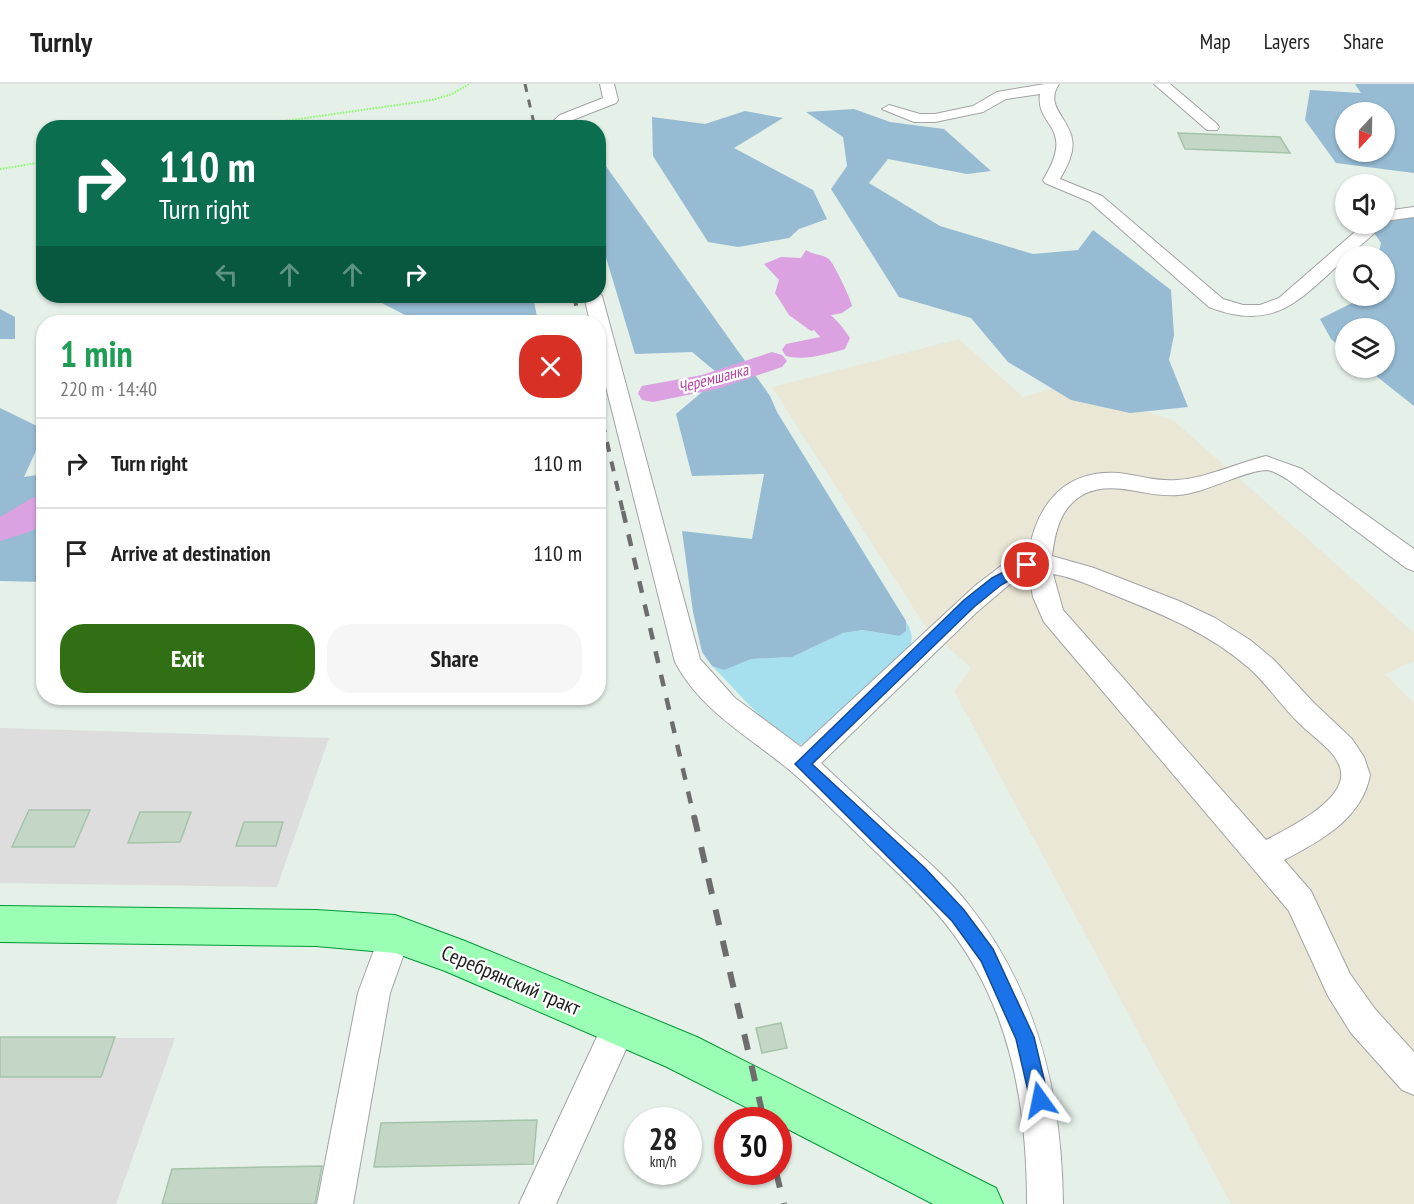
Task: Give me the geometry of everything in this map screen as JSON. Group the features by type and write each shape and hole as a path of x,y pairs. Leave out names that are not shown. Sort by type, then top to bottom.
{"main road":[{"name":"Серебрянский тракт","path":"0,924 316,928 395,934 450,954 620,1025 757,1089 980,1204"}],"street":[{"path":"563,120 605,105 611,100 607,84"},
{"path":"1161,84 1212,127"},
{"path":"889,109 919,119 935,118 978,109 1002,94 1051,86 1045,102 1059,123 1065,140 1064,154 1050,180 1053,184 1076,188 1096,199 1216,303 1234,311 1264,312 1286,302 1363,234"},
{"path":"1395,213 1414,212"},
{"path":"606,346 688,662 699,682 714,696 802,764 919,874 958,915 987,955 1025,1037 1035,1078 1044,1122 1045,1204"},
{"path":"1414,562 1334,506 1295,474 1280,465 1266,463 1177,488 1113,481 1084,486 1063,499 1050,516 1041,540 1039,564 1041,585 1053,615 1300,901 1339,985 1363,1021 1414,1077"},
{"path":"802,764 969,604 1017,569 1039,564 1079,572 1190,615 1218,629 1258,660 1304,712 1347,753 1354,765 1354,785 1341,802 1315,827 1262,858"},
{"path":"335,1204 374,993 395,934"},
{"path":"537,1204 620,1025"}],"path":[{"path":"292,120 432,100 452,94 469,84"},
{"path":"0,170 36,163"}],"shaded area":[{"path":"1355,84 1414,84 1414,173 1335,162 1395,162 1395,102 1335,102 1335,162 1305,120 1310,90 1361,93"},
{"path":"854,109 890,122 944,129 991,171 967,174 888,159 869,183 940,226 1033,254 1078,250 1093,230 1171,290 1174,335 1169,360 1188,407 1130,413 1071,400 1008,362 971,318 899,297 831,189 847,166 843,137 806,112"},
{"path":"745,111 783,118 734,148 813,190 827,219 799,229 789,238 738,247 708,242 653,156 652,117 705,124"},
{"path":"606,166 770,396 777,412 906,621 906,631 899,636 863,630 843,633 792,657 751,659 724,670 712,666 702,652 693,612 682,531 752,539 764,474 692,476 676,414 721,376 692,352 635,354 606,257"},
{"path":"1395,209 1414,215 1414,406 1379,378 1395,378 1395,318 1335,318 1335,342 1320,319 1346,306 1395,306 1395,246 1380,246 1381,243 1375,234 1395,234"},
{"path":"806,250 829,259 852,306 842,313 827,316 826,325 811,331 789,315 775,293 779,280 764,264 781,257 801,258"},
{"path":"382,303 534,303 537,315 405,315"},
{"path":"0,309 15,317 15,339 0,339"},
{"path":"959,339 1023,397 1061,386 1173,420 1414,633 1414,661 1385,674 1414,703 1414,1204 1231,1204 954,691 971,668 925,626 772,387"},
{"path":"0,408 36,426 36,450 24,477 36,475 36,582 0,581"},
{"path":"902,616 909,626 912,635 906,655 803,745 780,733 767,722 712,666 724,669 751,659 792,657 843,633 863,630 899,636 906,622"},
{"path":"0,728 329,738 277,887 0,883"},
{"path":"0,1038 175,1038 116,1204 0,1204"}],"building":[{"path":"1178,133 1280,137 1290,153 1185,149"},
{"path":"29,810 90,810 74,847 12,847"},
{"path":"140,812 191,812 180,842 128,843"},
{"path":"244,822 283,822 276,846 236,846"},
{"path":"781,1023 787,1048 762,1053 756,1028"},
{"path":"0,1037 115,1037 101,1077 0,1077"},
{"path":"537,1120 533,1164 374,1167 381,1123"},
{"path":"322,1166 315,1204 162,1204 172,1169"}],"waterway":[{"name":"Черемшанка","path":"796,350 835,343 836,338 816,316"},
{"name":"Черемшанка","path":"653,393 707,383 772,361"},
{"name":"Черемшанка","path":"0,529 17,524 36,511"}],"railway":[{"path":"525,84 533,120"},
{"path":"576,303 578,315"},
{"path":"606,438 623,512"},
{"path":"623,511 694,817"},
{"path":"694,816 761,1107"},
{"path":"779,1185 784,1204"}],"route":[{"path":"1027,565 996,581 969,604 802,764 919,874 958,915 987,955 1025,1037 1040,1100"}]}
